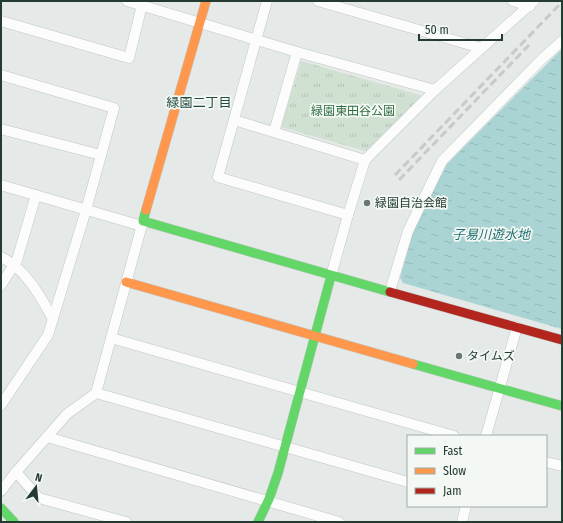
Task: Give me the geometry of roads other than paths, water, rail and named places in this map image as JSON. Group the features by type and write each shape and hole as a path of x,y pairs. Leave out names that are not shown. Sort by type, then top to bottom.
{"street":[{"path":"127,1 142,3 256,40 435,90"},
{"path":"1,491 67,414 96,393 206,1"},
{"path":"267,1 218,177 348,215"},
{"path":"318,1 481,48"},
{"path":"513,1 532,3"},
{"path":"1,21 129,58 142,3"},
{"path":"258,522 268,502 285,448 331,276 365,160 435,90 532,3"},
{"path":"390,292 408,231 442,161 542,59 562,41"},
{"path":"274,132 297,52"},
{"path":"1,75 114,108 86,210 48,335 1,405"},
{"path":"234,120 365,160"},
{"path":"1,129 101,156"},
{"path":"1,185 86,210 143,224 562,340"},
{"path":"1,285 17,260 36,195"},
{"path":"1,257 14,266 31,282 53,319"},
{"path":"126,282 562,406"},
{"path":"486,435 517,327"},
{"path":"111,338 450,435"},
{"path":"96,393 407,482"},
{"path":"47,437 268,502 316,519 339,522"},
{"path":"547,462 562,466"},
{"path":"16,472 39,498 121,521"},
{"path":"462,522 466,507"},
{"path":"1,508 14,522"}],"water":[{"name":"子易川遊水地","path":"562,49 562,329 403,283 400,278 413,231 447,164"}],"railway":[{"path":"395,175 562,2"},
{"path":"399,180 529,45"}],"place":[{"name":"緑園自治会館","path":"367,203"},
{"name":"タイムズ","path":"459,356"}],"district":[{"name":"緑園二丁目","path":"199,102"}],"park label":[{"name":"緑園東田谷公園","path":"353,111"}]}
